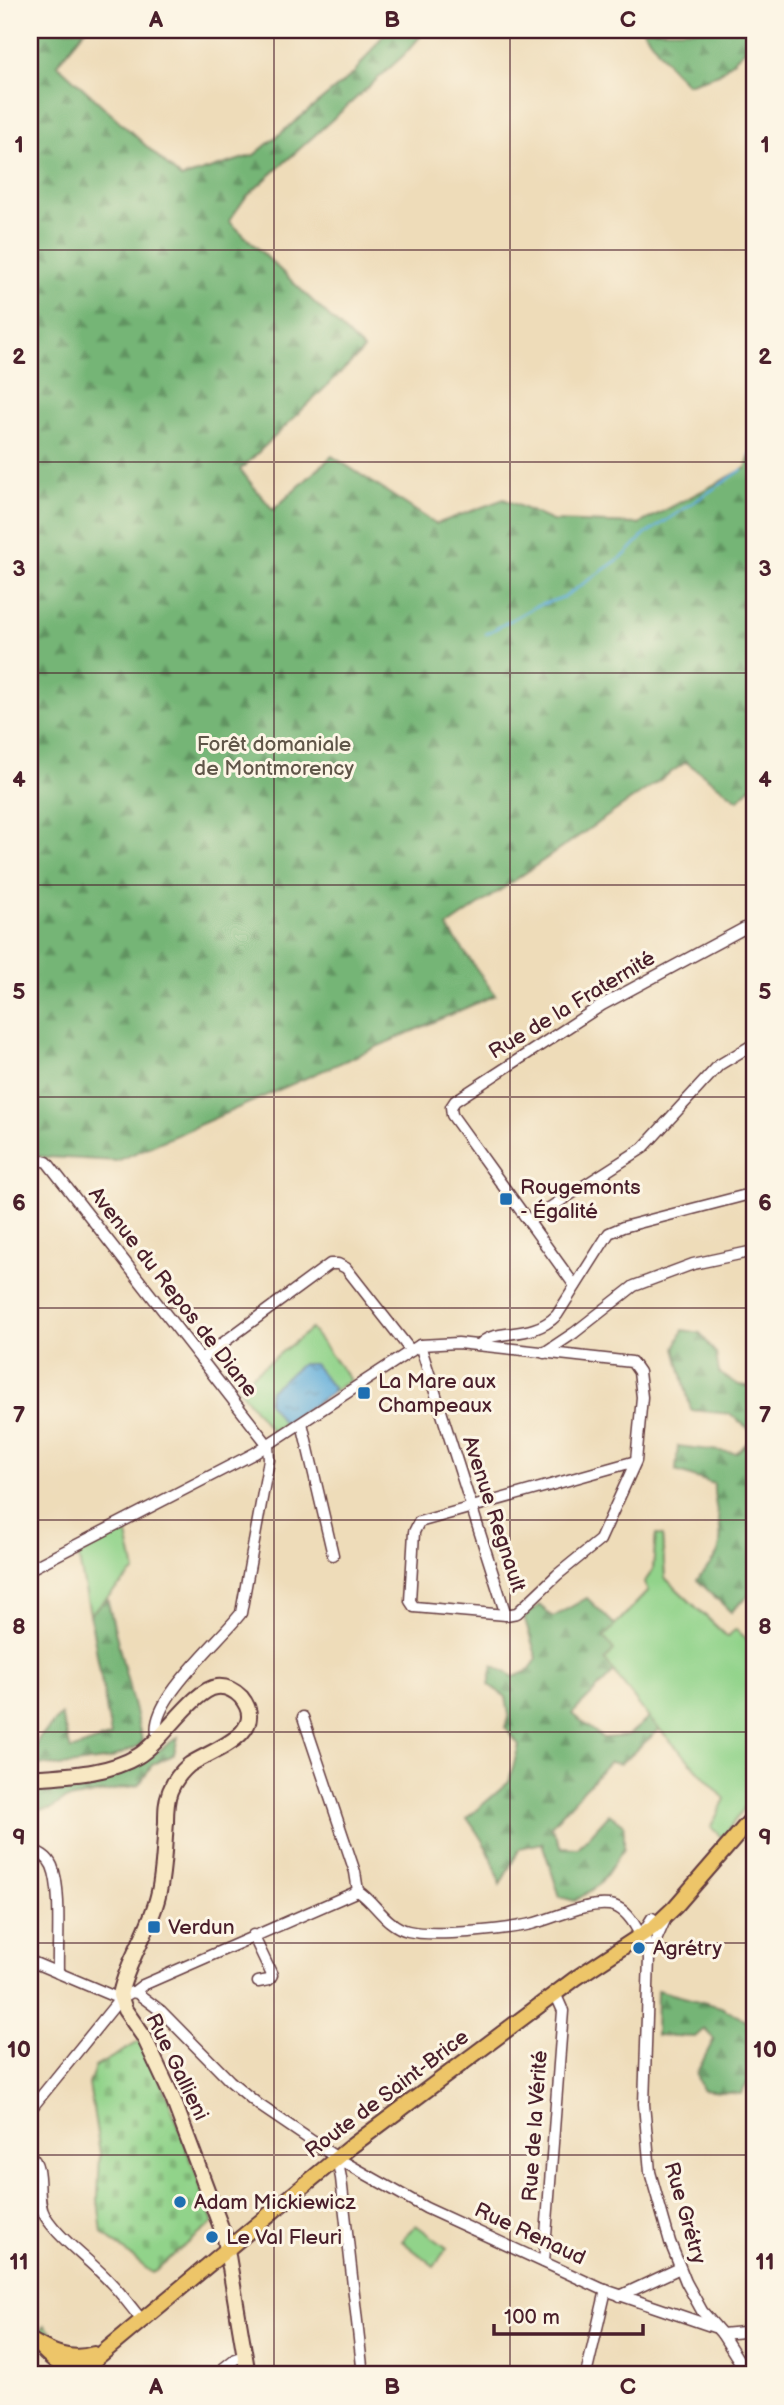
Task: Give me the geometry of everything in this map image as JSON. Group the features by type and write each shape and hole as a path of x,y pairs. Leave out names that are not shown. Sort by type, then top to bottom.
{"main road":[{"path":"30,1778 71,1775 110,1768 141,1755 198,1696 211,1688 228,1688 245,1704 247,1721 238,1738 188,1766 170,1790 166,1805 158,1898 121,1988 127,1996"},
{"name":"Route de Saint-Brice","path":"730,1843 754,1809"},
{"name":"Route de Saint-Brice","path":"73,2367 110,2345 337,2158 576,1978 608,1949 670,1913 754,1816"},
{"name":"Route de Saint-Brice","path":"640,1931 689,1889"},
{"name":"Rue Gallieni","path":"127,1996 130,2019 144,2038 173,2099 227,2247 248,2375"},
{"path":"34,2343 62,2356 73,2367"}],"street":[{"name":"Rue de la Fraternité","path":"528,1221 452,1115 451,1107 455,1101 601,1005 754,923"},
{"path":"575,1286 528,1221 643,1148 719,1065 754,1044"},
{"name":"Avenue du Repos de Diane","path":"30,1169 35,1161 47,1162 268,1445"},
{"path":"479,1345 488,1337 531,1332 547,1326 557,1315 610,1233 623,1227 754,1193"},
{"path":"544,1353 634,1286 693,1264 754,1251"},
{"path":"201,1359 330,1264 346,1268 416,1348"},
{"path":"30,1569 268,1445 416,1348 458,1343 632,1362 637,1366 642,1397 636,1461 600,1540 557,1575 517,1613 506,1615 414,1607 410,1601 415,1526 419,1522 636,1461"},
{"name":"Avenue Regnault","path":"416,1348 506,1615"},
{"path":"302,1423 333,1555"},
{"path":"159,1739 156,1736 157,1723 169,1695 242,1613 269,1460 268,1445"},
{"path":"303,1717 355,1872 358,1891 393,1924 415,1932 508,1928 595,1906 612,1905 626,1913 640,1931"},
{"path":"30,1851 37,1851 46,1857 52,1865 57,1883 58,1973"},
{"path":"30,2110 127,1996 144,1984 358,1891"},
{"name":"Rue Grétry","path":"649,1958 663,1923 670,1913"},
{"name":"Rue Grétry","path":"640,1931 648,1945 649,1958 644,2104 650,2172 680,2268 702,2311 745,2371"},
{"path":"253,1936 272,1975 268,1980 258,1982"},
{"name":"Rue Gallieni","path":"30,1961 127,1996"},
{"name":"Rue de la Vérité","path":"544,2262 563,2011 555,1993"},
{"name":"Rue Renaud","path":"127,1996 139,1994 161,2011 230,2081 259,2105 337,2158 426,2208 606,2290 718,2330"},
{"path":"30,2155 34,2158 43,2213 60,2235 110,2281 141,2319"},
{"path":"337,2158 363,2375"},
{"path":"620,2296 680,2268"},
{"path":"586,2375 606,2290"},
{"path":"718,2330 754,2331"},
{"path":"745,2371 754,2352"},
{"path":"215,2375 235,2359 244,2356"}],"green space":[{"name":"Forêt domaniale de Montmorency","path":"30,30 85,30 57,64 181,178 254,155 353,74 387,30 426,30 404,55 246,197 229,221 364,350 240,470 273,510 332,456 436,524 504,499 552,521 639,524 746,468 754,443 754,591 740,605 754,622 754,784 738,800 686,762 447,927 495,995 117,1161 30,1156"},
{"path":"643,30 754,30 754,41 719,74 687,84"},
{"path":"311,1329 350,1380 272,1432 237,1387"},
{"path":"683,1330 700,1333 716,1354 719,1373 739,1385 754,1387 754,1433 730,1414 691,1410 675,1348"},
{"path":"754,1437 754,1590 731,1612 697,1580 714,1559 720,1544 714,1484 676,1471 678,1446 736,1453"},
{"path":"126,1530 135,1571 90,1614 78,1555"},
{"path":"656,1535 662,1536 665,1578 728,1637 660,1729 620,1764 609,1762 551,1826 561,1847 578,1848 609,1814 624,1825 624,1849 600,1884 575,1901 560,1897 542,1843 520,1848 500,1885 495,1866 467,1818 509,1782 519,1745 505,1727 509,1715 506,1697 489,1685 493,1665 514,1677 530,1670 537,1658 524,1618 539,1605 553,1617 587,1598 615,1625 648,1591 644,1583 653,1570","holes":["614,1672 649,1718 627,1736 603,1738 572,1714"]},
{"path":"656,1535 662,1536 665,1578 727,1637 736,1629 754,1646 754,1795 722,1838 711,1827 725,1799 649,1718 605,1660 614,1650 604,1637 648,1591 644,1583 653,1570"},
{"path":"107,1598 143,1744 110,1759 62,1766 30,1764 39,1738 61,1715 71,1750 111,1736 90,1614"},
{"path":"178,1737 174,1754 152,1765 139,1785 64,1800 51,1809 30,1811 30,1788 93,1780 129,1771"},
{"path":"657,1990 721,2007 754,2025 754,2072 741,2094 702,2090 696,2074 714,2039 704,2029 695,2037 656,2035"},
{"path":"141,2041 168,2098 214,2222 152,2273 102,2233 98,2199 100,2153 89,2084 95,2067"},
{"path":"416,2225 447,2248 434,2266 402,2241"},
{"path":"45,2326 62,2344 60,2349 34,2336"}],"water":[{"name":"La Mare aux Champeaux","path":"302,1364 314,1364 333,1388 331,1393 284,1424 268,1402 270,1390"}],"waterway":[{"path":"750,456 754,450"},
{"path":"486,634 534,607 564,597 625,555 643,536 742,470"}],"place":[{"name":"Rougemonts - Égalité","path":"506,1199"},
{"name":"La Mare aux Champeaux","path":"364,1393"},
{"name":"Verdun","path":"154,1927"},
{"name":"Agrétry","path":"639,1948"},
{"name":"Adam Mickiewicz","path":"180,2202"},
{"name":"Le Val Fleuri","path":"212,2237"}]}
